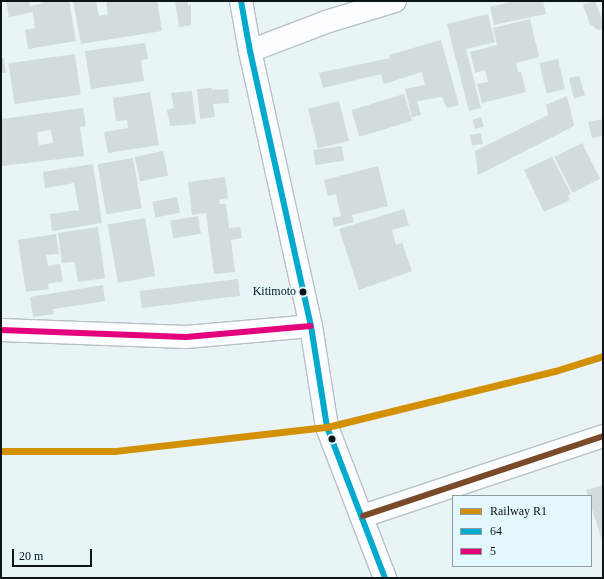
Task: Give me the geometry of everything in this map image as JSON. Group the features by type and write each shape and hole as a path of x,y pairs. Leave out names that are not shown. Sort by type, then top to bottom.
{"street":[{"path":"241,1 250,51 310,326 327,426 364,516 385,578"},
{"path":"250,51 329,21 395,1"},
{"path":"1,330 186,337 310,326"},
{"path":"364,516 603,436"}],"building":[{"path":"6,1 29,1 30,6 44,3 43,1 69,1 76,41 28,49 25,30 35,28 33,12 9,17"},
{"path":"73,1 96,1 99,16 108,14 106,1 157,1 162,31 81,44"},
{"path":"175,1 188,1 188,6 191,5 191,25 179,27"},
{"path":"515,1 543,1 546,14 494,25 490,7"},
{"path":"595,1 603,21 603,29 598,30 590,24 583,5"},
{"path":"488,14 495,42 466,49 481,108 469,111 447,24"},
{"path":"530,19 539,57 516,63 518,72 521,72 526,92 482,103 477,84 488,82 485,70 475,73 470,52 497,45 493,28"},
{"path":"441,40 459,105 447,108 442,97 417,101 421,115 412,117 405,89 425,85 422,72 384,84 381,74 323,88 319,73 390,58 389,55"},
{"path":"145,43 148,59 141,60 144,81 91,89 85,51"},
{"path":"75,54 81,95 14,104 9,63"},
{"path":"1,58 4,58 6,73 1,73"},
{"path":"558,59 565,89 546,93 539,63"},
{"path":"579,76 585,95 574,99 569,78"},
{"path":"212,88 211,90 228,89 229,103 213,104 215,117 200,119 197,89"},
{"path":"192,91 196,124 170,126 167,110 174,108 171,93"},
{"path":"150,92 159,145 108,153 104,132 128,128 127,120 116,121 113,98"},
{"path":"404,94 412,121 360,137 351,110"},
{"path":"567,96 574,126 478,175 475,151 548,115 546,105"},
{"path":"339,101 349,141 318,149 308,109"},
{"path":"83,108 86,126 80,127 84,156 2,166 1,119","holes":["51,130 53,143 39,145 37,132"]},
{"path":"481,117 484,127 475,129 472,120"},
{"path":"603,119 603,136 592,138 588,122"},
{"path":"481,133 483,144 472,146 470,135"},
{"path":"582,143 600,179 573,193 554,157"},
{"path":"342,146 344,161 315,165 313,150"},
{"path":"163,151 168,175 140,181 135,157"},
{"path":"552,157 571,194 568,195 570,200 544,212 524,170"},
{"path":"133,158 142,208 106,214 98,164"},
{"path":"93,164 102,223 52,231 50,214 79,210 74,183 45,188 43,172"},
{"path":"378,166 388,206 352,215 354,222 334,227 332,218 341,216 336,194 328,196 324,180"},
{"path":"225,177 228,198 219,200 220,204 226,204 229,228 240,227 242,238 231,240 235,272 214,274 206,213 192,215 188,182"},
{"path":"177,197 180,213 156,217 152,202"},
{"path":"404,209 409,225 392,230 396,245 402,243 412,271 359,290 339,229"},
{"path":"198,216 201,234 173,238 170,220"},
{"path":"145,218 155,276 118,283 108,225"},
{"path":"98,227 105,278 78,282 75,262 62,263 58,233"},
{"path":"56,234 59,254 46,255 48,266 60,264 63,281 48,284 49,289 26,292 18,240"},
{"path":"238,279 240,296 142,308 140,291"},
{"path":"103,285 105,301 53,309 54,314 33,317 30,297"},
{"path":"603,485 603,543 592,509 592,495 588,495 586,490"}],"rail line":[{"name":"R1","path":"1,451 115,451 327,427 555,371 603,356"}],"transit line":[{"name":"64","path":"241,1 250,51 311,326 327,427 385,578"},
{"name":"5","path":"1,330 186,337 311,326"},
{"path":"363,516 603,436"}],"place":[{"name":"Kitimoto","path":"303,292"}]}
